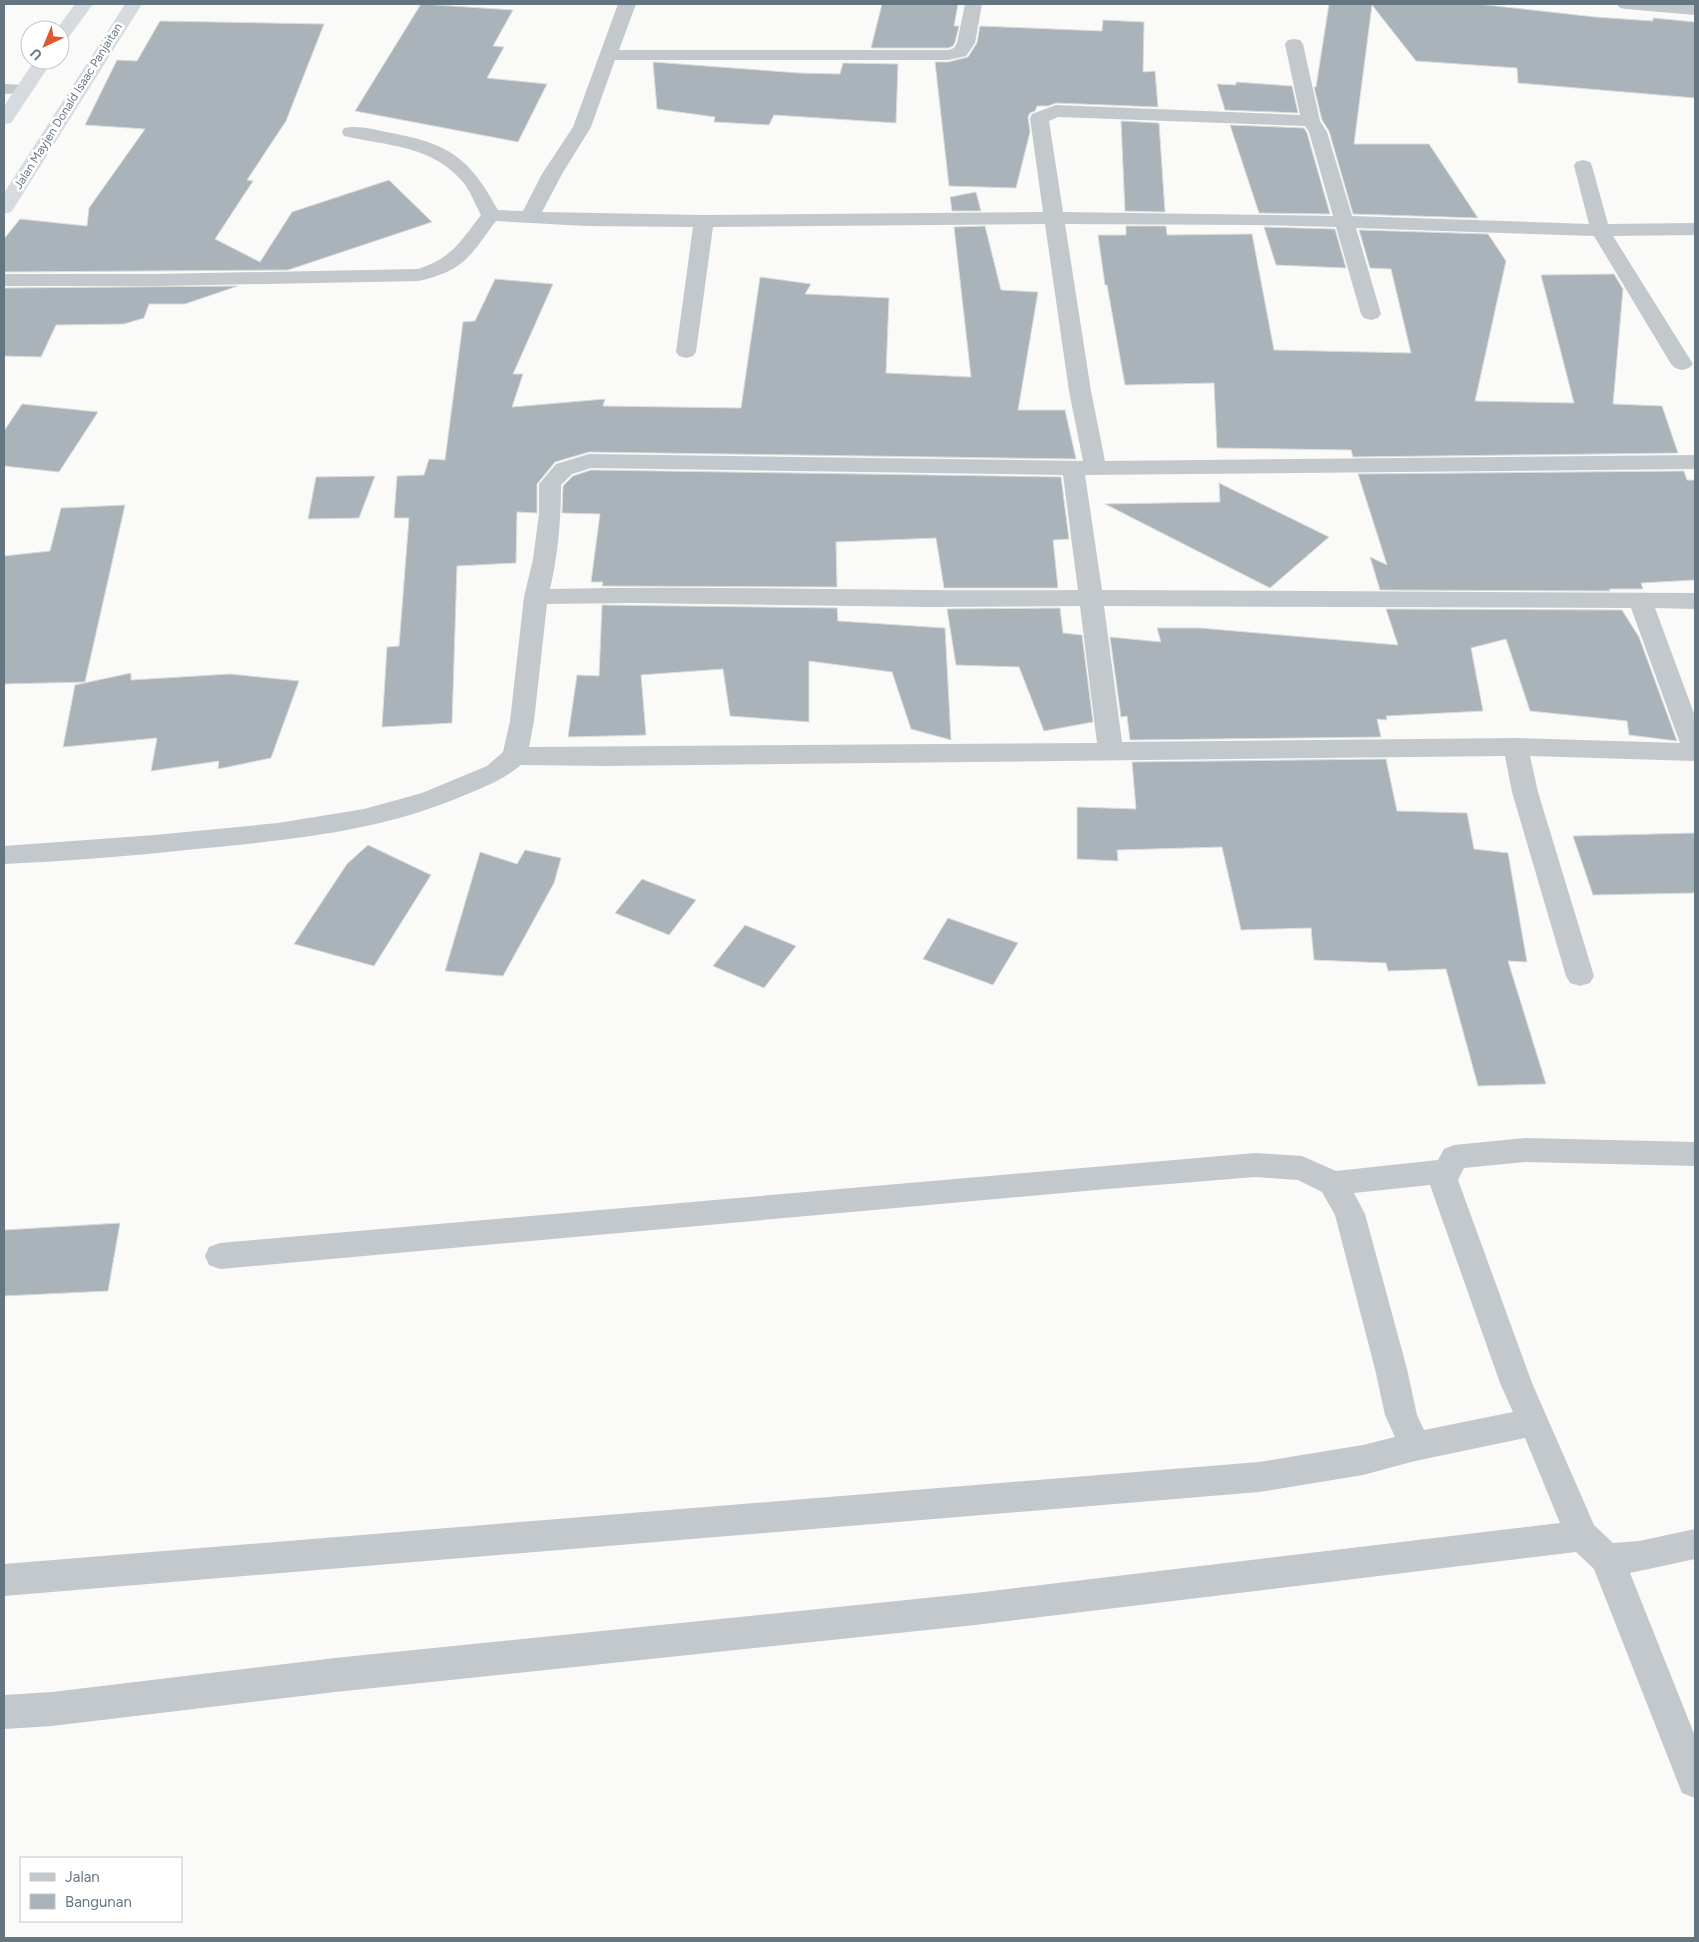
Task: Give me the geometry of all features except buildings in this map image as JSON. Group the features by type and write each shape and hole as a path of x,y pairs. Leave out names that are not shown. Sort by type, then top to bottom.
{"highway":[{"path":"70,23 84,4"},
{"name":"Jalan Mayjen Donald Isaac Panjaitan","path":"4,208 133,4"},
{"path":"4,119 22,89 36,70"}],"street":[{"path":"530,216 552,174 582,127 627,4"},
{"path":"608,55 948,55 960,52 966,43 974,4"},
{"path":"1626,4 1695,10"},
{"path":"1294,44 1311,121 1318,132 1371,314"},
{"path":"4,89 22,89"},
{"path":"1110,750 1092,598 1080,391 1056,218 1039,118 1056,111 1311,121"},
{"path":"350,132 388,137 424,145 450,159 470,179 491,215"},
{"path":"1583,166 1600,230 1682,364"},
{"path":"491,215 586,220 704,221 1056,218 1343,221 1600,230 1695,229"},
{"path":"4,280 157,280 420,275 442,268 460,256 491,215"},
{"path":"686,352 704,221"},
{"path":"4,855 155,844 278,832 364,818 430,800 496,772 515,756 522,722 536,597 547,541 550,514 550,484 564,469 590,461 1084,467 1695,462"},
{"path":"536,597 641,595 929,599 1695,601"},
{"path":"515,756 606,757 1516,747 1695,751 1641,602"},
{"path":"1516,747 1524,792 1580,976"},
{"path":"1695,1154 1525,1150 1488,1153 1454,1157 1443,1180 1516,1383 1582,1536 1607,1559 1695,1780"},
{"path":"220,1256 1255,1165 1302,1168 1333,1182 1447,1171"},
{"path":"1333,1182 1350,1214 1391,1369 1401,1415 1415,1446"},
{"path":"4,1580 1259,1477 1363,1460 1415,1446 1534,1422"},
{"path":"4,1712 52,1709 364,1672 975,1609 1582,1536"},
{"path":"1607,1559 1639,1557 1695,1544"}]}
